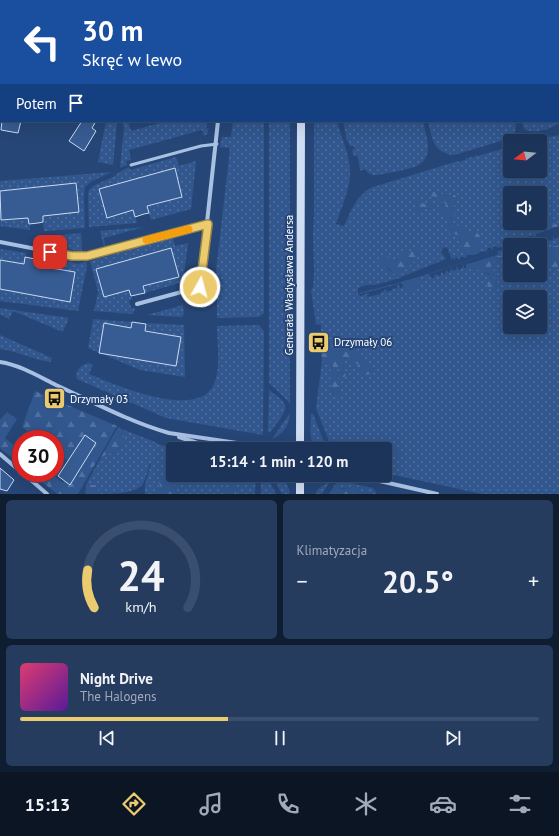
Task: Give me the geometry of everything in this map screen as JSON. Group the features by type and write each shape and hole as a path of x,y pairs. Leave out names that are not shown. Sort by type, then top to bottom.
{"main road":[{"name":"Generała Władysława Andersa","path":"300,442 301,122"},
{"path":"300,482 300,494"}],"street":[{"path":"137,304 200,287 217,144 218,122"},
{"path":"0,242 72,256 87,256 208,224"},
{"path":"0,362 22,368 133,422 195,442"},
{"path":"169,433 231,442"},
{"path":"0,454 12,464"},
{"path":"33,482 47,494"},
{"path":"384,482 437,494"}],"lane":[{"path":"131,165 201,146 217,144"}],"green space":[{"path":"106,122 115,122 117,123 113,165 98,162"},
{"path":"122,122 128,122 131,131 162,122 207,122 206,129 209,128 207,134 204,136 202,130 129,150 131,160 126,161 127,165 120,168 124,128"},
{"path":"233,122 264,122 264,313 259,317 217,318 217,290 207,290 207,284 216,283 230,148 220,147 222,137 231,137"},
{"path":"269,122 290,122 290,403 269,383"},
{"path":"314,122 337,122 347,151 350,169 349,182 346,196 336,224 344,226 357,200 370,188 465,160 467,157 468,159 472,156 473,158 476,155 478,156 503,149 503,178 547,178 547,138 549,137 549,135 550,137 559,135 559,226 547,220 547,186 503,186 503,230 534,230 537,233 535,238 533,236 526,238 503,238 503,246 498,248 495,246 493,247 493,250 488,248 486,252 482,251 475,255 472,252 469,231 463,226 455,226 451,219 456,212 453,207 457,198 455,195 441,194 434,189 437,197 445,203 446,206 442,209 422,203 419,208 435,209 439,212 444,212 452,231 449,241 454,234 460,237 461,244 467,255 466,258 460,257 460,260 457,257 455,258 455,261 453,258 451,259 448,252 449,250 446,247 443,248 441,252 446,259 401,277 408,254 395,261 390,259 383,263 389,270 400,278 358,288 358,294 360,296 369,293 367,297 381,294 385,289 387,292 392,290 393,287 394,289 398,288 397,286 399,285 400,288 403,287 402,283 360,294 359,293 403,282 492,253 429,274 431,278 434,278 435,274 439,276 441,275 441,271 444,275 446,270 449,273 451,268 453,271 456,270 456,266 459,270 462,268 463,264 464,268 466,268 467,263 492,278 491,266 493,262 503,258 503,282 547,282 547,261 559,266 559,494 482,494 392,475 392,442 329,442 316,408 322,361 328,364 333,364 331,385 334,395 339,394 337,387 338,378 346,374 337,372 341,363 349,356 363,362 355,344 328,341 321,348 321,324 316,325 311,290 313,288","holes":["418,278 416,287 403,282"]},
{"path":"343,122 423,122 428,149 426,157 417,166 396,172 372,175 364,169 360,171 358,156 354,156 352,150 355,149 354,146 350,146 347,141"},
{"path":"428,122 515,122 516,124 514,134 503,134 503,140 454,155 447,154 435,144 432,139"},
{"path":"521,122 559,122 552,127 543,130 525,130"},
{"path":"176,157 179,166 196,161 191,209 151,220 147,207 182,197 175,169 107,217 134,210 137,223 89,227 88,195 89,190 93,186 115,176 129,167 130,170"},
{"path":"112,172 92,181 85,187 85,228 44,231 42,216 79,212 76,183 0,191 0,181"},
{"path":"434,189 441,194 455,195 457,198 453,207 456,212 451,219 455,226 463,226 469,231 476,231 480,236 478,240 483,245 479,250 473,252 475,255 467,255 458,235 454,234 449,241 447,240 452,231 443,212 439,212 434,209 419,208 421,218 416,210 416,201 419,200 422,203 442,209 446,206 445,203 440,202 437,197 431,196 430,192"},
{"path":"0,206 2,220 29,217 30,230 0,226"},
{"path":"547,220 559,226 536,234 537,233 534,230 547,230"},
{"path":"144,227 104,238 104,247 100,231"},
{"path":"81,233 82,252 55,246 42,246 44,237"},
{"path":"558,234 559,246 555,246 547,250 547,240 553,240 553,236 555,239 558,238"},
{"path":"173,238 175,246 188,243 183,282 145,293 143,287 179,277 171,248 96,269 104,297 130,290 132,299 129,301 131,308 135,308 133,314 94,311 98,292 90,261"},
{"path":"559,246 559,266 555,268 550,268 549,262 547,262 547,250 549,248"},
{"path":"0,249 26,253 25,264 0,260"},
{"path":"419,249 419,256 414,262 410,262 408,269 402,270 400,278 384,264 378,261 379,257 385,255 395,261 399,259 401,251 405,250 408,254 413,250"},
{"path":"503,249 503,255 499,256 497,255 498,252 495,252"},
{"path":"497,255 503,255 503,258 497,263 493,262 491,266 494,270 492,277 498,283 496,292 488,287 486,280 489,274 468,264"},
{"path":"41,256 78,264 86,262 87,266 78,311 0,301 0,289 70,302 38,266"},
{"path":"418,278 419,282 416,287 410,291 406,289 403,281"},
{"path":"183,305 184,314 182,317 147,315"},
{"path":"0,308 69,318 63,332 13,311 9,319 0,314"},
{"path":"93,319 132,322 131,325 176,366 181,337 145,330 147,323 184,325 185,377 140,370 88,348"},
{"path":"259,325 264,331 263,435 166,418 77,379 76,376 77,371 83,365 89,363 93,365 89,374 136,392 175,400 192,400 205,395 214,384 218,363 217,326"},
{"path":"0,335 52,358 51,362 0,349"},
{"path":"334,340 343,343 349,340 355,344 363,362 372,367 371,374 366,375 358,370 358,364 351,362 349,357 344,359 346,365 341,369 337,369 337,372 346,374 344,378 338,378 339,384 337,387 339,394 337,397 333,392 331,385 330,370 333,368 333,364 328,364 322,361 321,348 328,341"},
{"path":"269,390 282,401 285,408 280,419 268,433"},
{"path":"35,391 117,426 78,494 57,494 42,482 63,483 73,465 64,458 64,430 26,430 22,427"},
{"path":"7,412 17,419 5,438 12,444 12,458 0,448 0,420"},
{"path":"290,413 283,432 272,439"},
{"path":"311,413 313,414 324,442 312,442"},
{"path":"118,427 122,429 124,436 121,450 101,457"},
{"path":"122,429 166,446 166,482 168,482 162,489 155,490 152,494 145,494 145,486 150,463 143,484 135,490 123,493 98,494 97,485 85,493 87,483 101,457 108,453 114,453 124,436"},
{"path":"397,446 401,453 396,456 392,456 392,448"},
{"path":"166,475 166,482 172,482 178,494 152,494 155,490 161,489 159,482 160,476"},
{"path":"172,482 256,482 255,494 236,494 237,487 225,489 227,494 178,494"},
{"path":"261,482 270,482 276,494 261,494"},
{"path":"276,482 285,482 288,486 290,494 282,494"},
{"path":"329,482 322,494 315,494 319,488"},
{"path":"346,482 373,488 377,494 344,488 333,494 329,494 336,483"},
{"path":"232,484 237,487 236,494 227,494 225,489 227,485"},
{"path":"90,485 97,485 98,494 85,493 88,491"},
{"path":"349,488 366,494 333,494 338,489"}],"building":[{"path":"2,122 21,122 18,133 1,130"},
{"path":"81,122 95,122 92,128 96,131 84,151 69,141"},
{"path":"175,168 182,197 147,206 149,213 135,217 133,210 107,218 99,189"},
{"path":"76,183 79,212 43,216 43,222 29,224 28,218 1,220 0,191"},
{"path":"171,248 179,277 143,286 145,293 131,296 129,290 104,297 96,269"},
{"path":"25,257 40,260 39,266 75,272 70,302 0,289 0,260 24,264"},
{"path":"132,322 146,324 145,331 181,337 176,366 99,353 104,323 131,328"},
{"path":"85,435 96,443 70,485 64,480 64,467"},
{"path":"0,468 12,478 13,482 7,491 0,489"}],"slow traffic":[{"path":"146,240 189,229"}],"place":[{"name":"Drzymały 06","path":"318,342"},
{"name":"Drzymały 03","path":"55,399"}],"route":[{"path":"50,252 72,256 87,256 208,224 200,287"}]}
